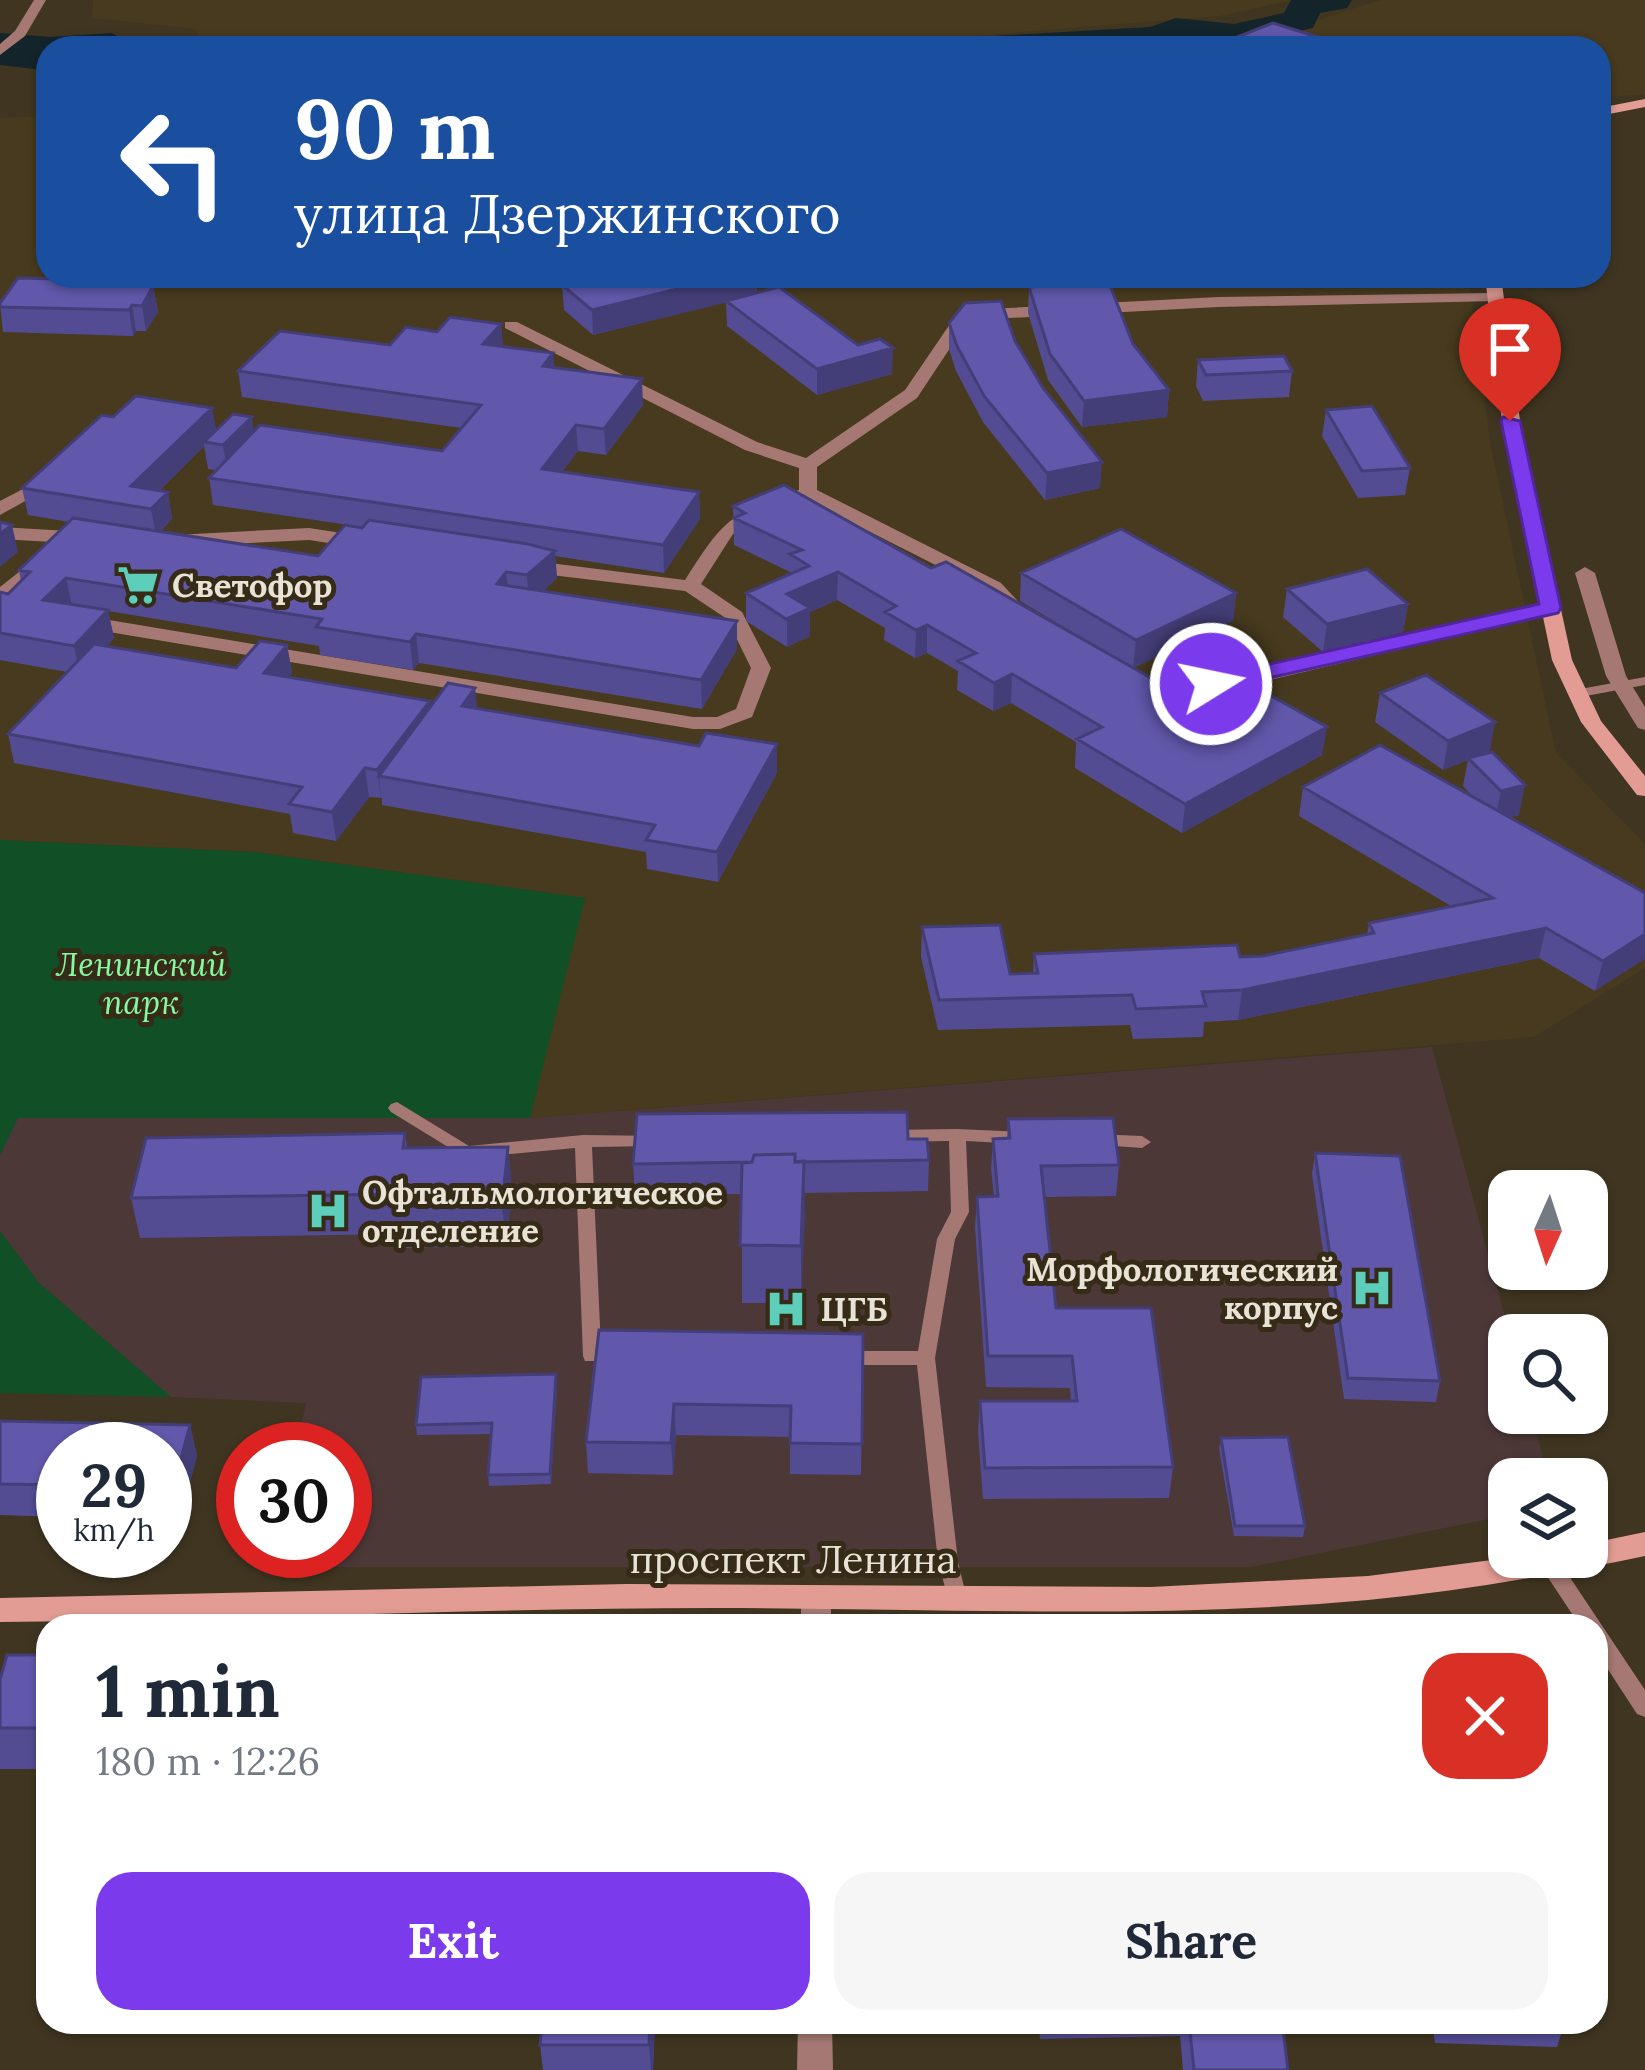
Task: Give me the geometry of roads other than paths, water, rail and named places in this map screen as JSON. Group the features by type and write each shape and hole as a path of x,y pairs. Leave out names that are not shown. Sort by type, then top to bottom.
{"main road":[{"path":"1611,110 1645,103"},
{"path":"1492,288 1510,421 1550,608 1575,694 1645,790"},
{"name":"проспект Ленина","path":"1608,1552 1645,1544"},
{"name":"проспект Ленина","path":"0,1610 222,1610 460,1598 816,1612 957,1599 1321,1594 1488,1573"}],"street":[{"path":"0,51 20,33 40,0"},
{"path":"808,465 911,394 956,327 988,314 1218,302 1492,298"},
{"path":"511,325 752,446 808,465"},
{"path":"808,465 808,493"},
{"path":"0,509 64,468"},
{"path":"690,586 726,530 746,516 808,493 994,587 1031,621"},
{"path":"0,533 111,541"},
{"path":"157,542 309,534 380,544"},
{"path":"24,612 0,597 64,536"},
{"path":"58,618 693,723 721,723 746,713 761,668 735,616 690,586 497,562"},
{"path":"1585,573 1622,685 1645,724"},
{"path":"1123,676 1182,688 1241,681 1550,608"},
{"path":"815,2034 815,2070"}],"lane":[{"path":"1575,694 1645,681"},
{"path":"397,1108 466,1152 583,1141 676,1140"},
{"path":"957,1135 960,1211 946,1239 926,1358 948,1562 957,1599"},
{"path":"863,1137 1049,1138"},
{"path":"1072,1139 1142,1142"},
{"path":"583,1141 592,1356 640,1356"},
{"path":"831,1358 926,1358"},
{"path":"1559,1578 1583,1614"},
{"path":"1608,1652 1645,1708"}],"water":[{"path":"0,33 38,36 36,69 0,65"}],"waterway":[{"path":"1161,36 1176,29 1234,35 1300,20 1305,5 1334,0"}],"place":[{"name":"Светофор","path":"138,585"},
{"name":"Офтальмологическое отделение","path":"328,1211"},
{"name":"Морфологический корпус","path":"1372,1288"},
{"name":"ЦГБ","path":"786,1309"}],"park label":[{"name":"Ленинский парк","path":"141,983"}]}
